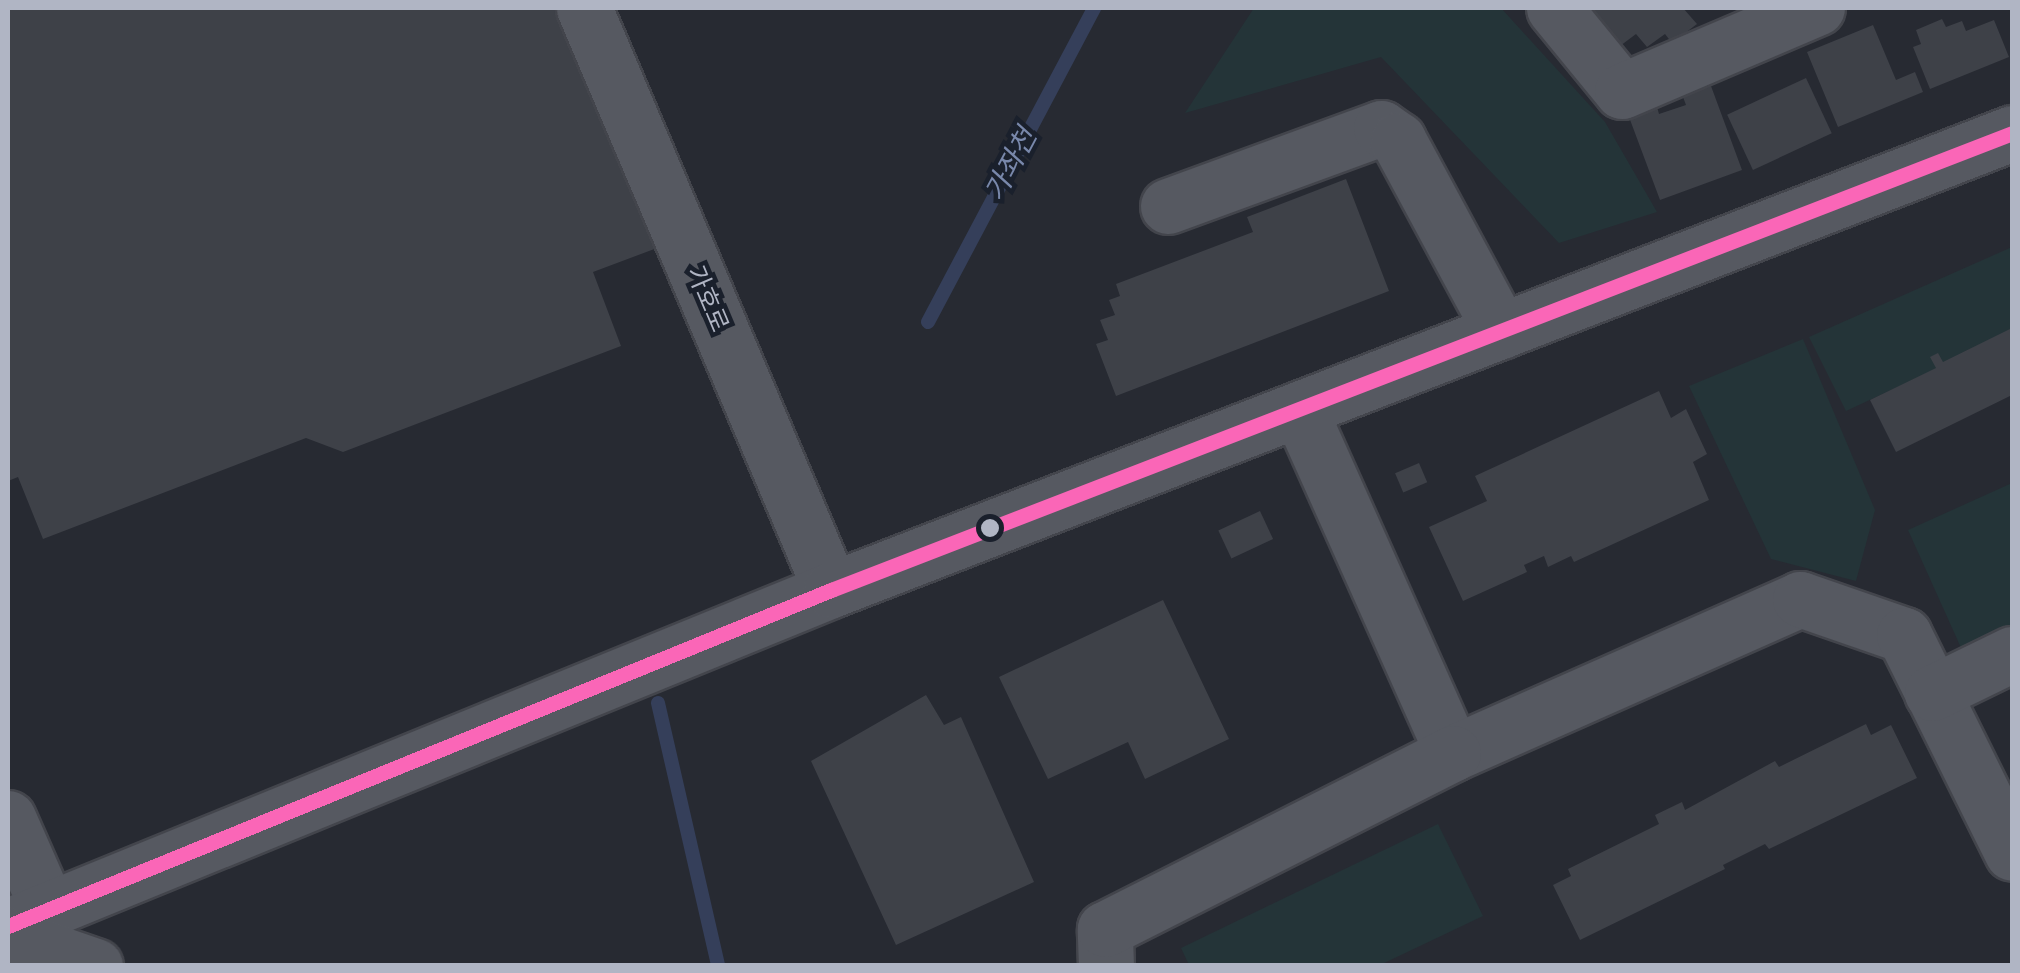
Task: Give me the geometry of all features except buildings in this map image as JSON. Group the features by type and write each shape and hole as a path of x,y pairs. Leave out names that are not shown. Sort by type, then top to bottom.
{"street":[{"name":"가호로","path":"584,8 831,590"},
{"path":"1554,8 1622,91 1817,8"},
{"path":"1168,206 1381,128 1398,140 1501,331"},
{"path":"21,924 831,590 2012,133"},
{"path":"1299,409 1453,754"},
{"path":"1106,966 1105,928 1453,754 1800,600 1904,636 2012,853"},
{"path":"1932,693 2012,654"},
{"path":"8,818 21,924"},
{"path":"21,924 94,966"}],"shaded area":[{"path":"1254,8 1501,8 1605,122 1657,212 1559,243 1381,57 1185,113"},
{"path":"2012,247 2012,334 1846,411 1809,337"},
{"path":"1803,339 1875,510 1856,581 1771,559 1689,386"},
{"path":"2012,483 2012,625 1962,650 1908,530"},
{"path":"1438,824 1483,916 1380,965 1189,965 1181,948"}],"waterway":[{"name":"가좌천","path":"928,322 1094,8"},
{"name":"가좌천","path":"658,703 718,966"}],"transit line":[{"path":"8,926 831,590 2012,133"}]}
